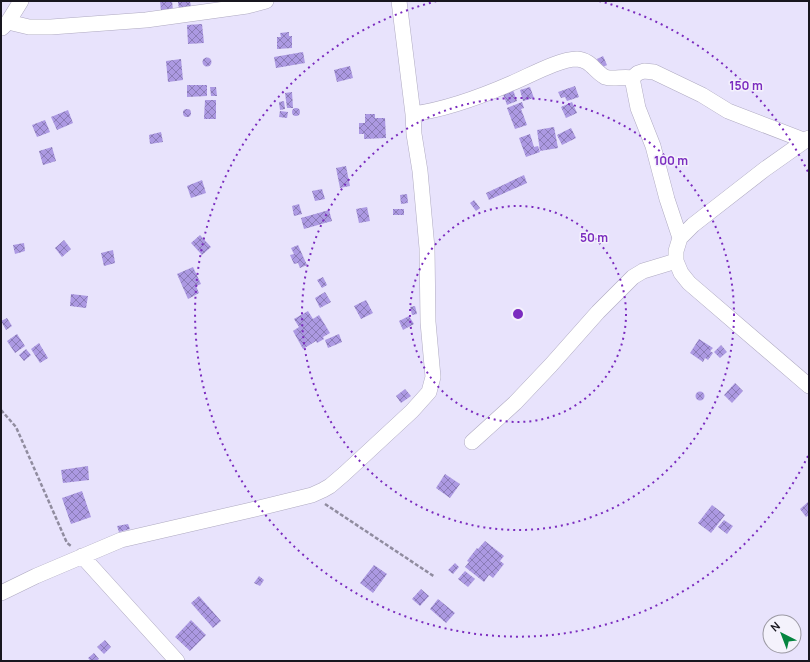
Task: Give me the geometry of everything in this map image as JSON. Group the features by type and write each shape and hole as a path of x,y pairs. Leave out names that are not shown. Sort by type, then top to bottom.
{"street":[{"path":"4,26 21,1"},
{"path":"4,26 51,27 146,20 247,6 266,1"},
{"path":"1,593 36,576 115,542 312,495 336,482 429,392 433,376 428,322 427,248 420,171 414,134 413,114 399,1"},
{"path":"413,114 434,111 482,96 533,74 571,60 579,59 585,61 593,66 602,75 610,78 622,76 632,78"},
{"path":"632,78 638,73 644,71 654,72 702,95 728,111 807,139"},
{"path":"632,78 638,108 653,146 667,199 680,238"},
{"path":"807,139 765,169 693,225 680,238 676,251 676,261 681,273 688,283 809,386"},
{"path":"472,442 515,403 598,312 633,277 643,271 676,261"},
{"path":"82,556 177,661"}],"path":[{"path":"1,410 16,427 67,543 82,556"},
{"path":"312,495 435,577"}],"building":[{"path":"160,1 172,1 173,10 161,11"},
{"path":"190,1 191,7 179,9 178,2"},
{"path":"202,24 204,43 188,44 187,25"},
{"path":"289,32 289,36 292,36 292,48 277,49 277,37 281,37 280,33"},
{"path":"303,52 305,63 276,68 274,57"},
{"path":"603,56 607,65 601,68 597,59"},
{"path":"207,57 212,62 207,67 202,62"},
{"path":"181,59 183,80 168,82 166,61"},
{"path":"350,66 353,78 337,82 334,70"},
{"path":"187,85 207,85 207,96 187,97"},
{"path":"575,86 579,97 567,101 565,97 561,98 558,92"},
{"path":"210,87 216,87 217,96 211,96"},
{"path":"530,87 534,98 523,101 520,90"},
{"path":"513,90 517,101 507,105 503,94"},
{"path":"292,92 293,108 287,108 285,93"},
{"path":"205,100 216,100 216,119 204,119"},
{"path":"284,101 285,109 280,110 279,102"},
{"path":"522,102 524,108 521,109 527,125 515,129 507,108"},
{"path":"572,102 577,113 566,118 561,107"},
{"path":"296,108 299,109 299,115 296,116 293,115 292,112 293,109"},
{"path":"187,109 190,110 190,116 187,117 184,116 183,113 184,110"},
{"path":"68,110 73,123 57,130 51,117"},
{"path":"280,111 288,112 287,118 279,117"},
{"path":"365,114 375,114 375,118 385,118 386,138 364,139 364,134 359,134 359,123 365,123"},
{"path":"45,120 50,132 37,137 32,125"},
{"path":"554,127 558,148 540,151 537,130"},
{"path":"571,128 576,138 562,145 557,135"},
{"path":"161,132 163,142 150,144 149,135"},
{"path":"530,134 534,147 538,146 540,152 526,157 519,138"},
{"path":"52,147 56,161 43,165 39,151"},
{"path":"346,166 350,186 340,188 336,168"},
{"path":"524,175 527,183 489,200 486,193"},
{"path":"202,180 206,193 191,198 187,186"},
{"path":"322,189 325,199 315,201 312,191"},
{"path":"407,194 408,203 401,204 400,195"},
{"path":"474,200 480,208 476,211 470,203"},
{"path":"299,204 302,214 294,216 292,206"},
{"path":"367,207 370,221 359,223 356,209"},
{"path":"393,209 404,209 404,215 393,215"},
{"path":"329,210 332,221 304,229 301,218"},
{"path":"200,235 211,247 202,255 191,243"},
{"path":"64,240 71,249 62,257 55,248"},
{"path":"24,243 25,251 15,254 13,245"},
{"path":"298,245 307,265 300,268 298,263 294,264 290,255 294,254 291,248"},
{"path":"113,250 115,263 104,266 101,253"},
{"path":"193,267 201,284 196,286 199,293 188,299 177,274"},
{"path":"323,277 327,285 322,288 317,280"},
{"path":"325,292 331,302 320,308 315,298"},
{"path":"71,294 88,296 86,308 70,306"},
{"path":"366,300 373,313 361,319 354,306"},
{"path":"415,306 417,314 412,315 410,307"},
{"path":"308,311 313,319 319,315 330,333 323,337 324,339 317,343 316,341 303,349 293,331 299,327 294,319"},
{"path":"409,316 414,324 403,330 399,321"},
{"path":"7,318 12,326 6,330 1,321"},
{"path":"17,334 25,346 15,353 7,341"},
{"path":"339,334 342,342 328,348 325,340"},
{"path":"699,339 713,348 710,351 713,353 708,360 705,358 703,362 690,353"},
{"path":"39,343 48,358 40,363 31,349"},
{"path":"721,345 727,352 720,358 714,352"},
{"path":"26,349 31,355 24,361 19,355"},
{"path":"735,383 743,391 732,403 724,395"},
{"path":"405,389 411,396 401,403 396,396"},
{"path":"700,391 705,396 700,401 695,396"},
{"path":"88,466 89,480 63,483 61,470"},
{"path":"445,474 460,484 450,498 436,488"},
{"path":"82,491 91,517 71,524 62,498"},
{"path":"808,502 809,515 806,517 800,509"},
{"path":"712,505 725,515 711,533 698,523"},
{"path":"724,520 733,526 727,534 718,527"},
{"path":"128,524 130,529 119,532 117,526"},
{"path":"485,541 504,556 500,561 504,564 493,578 489,575 484,582 465,567 469,562 467,561 477,548 478,549"},
{"path":"455,563 459,567 453,574 448,570"},
{"path":"374,565 387,574 373,593 360,583"},
{"path":"465,571 475,579 468,587 458,579"},
{"path":"259,576 264,580 260,586 254,583"},
{"path":"421,589 429,596 420,606 412,599"},
{"path":"199,596 221,621 213,628 191,603"},
{"path":"438,599 455,613 446,623 430,609"},
{"path":"191,620 206,635 190,651 175,637"},
{"path":"105,640 111,647 104,654 97,647"},
{"path":"94,653 99,659 96,661 91,661 88,658"}]}
